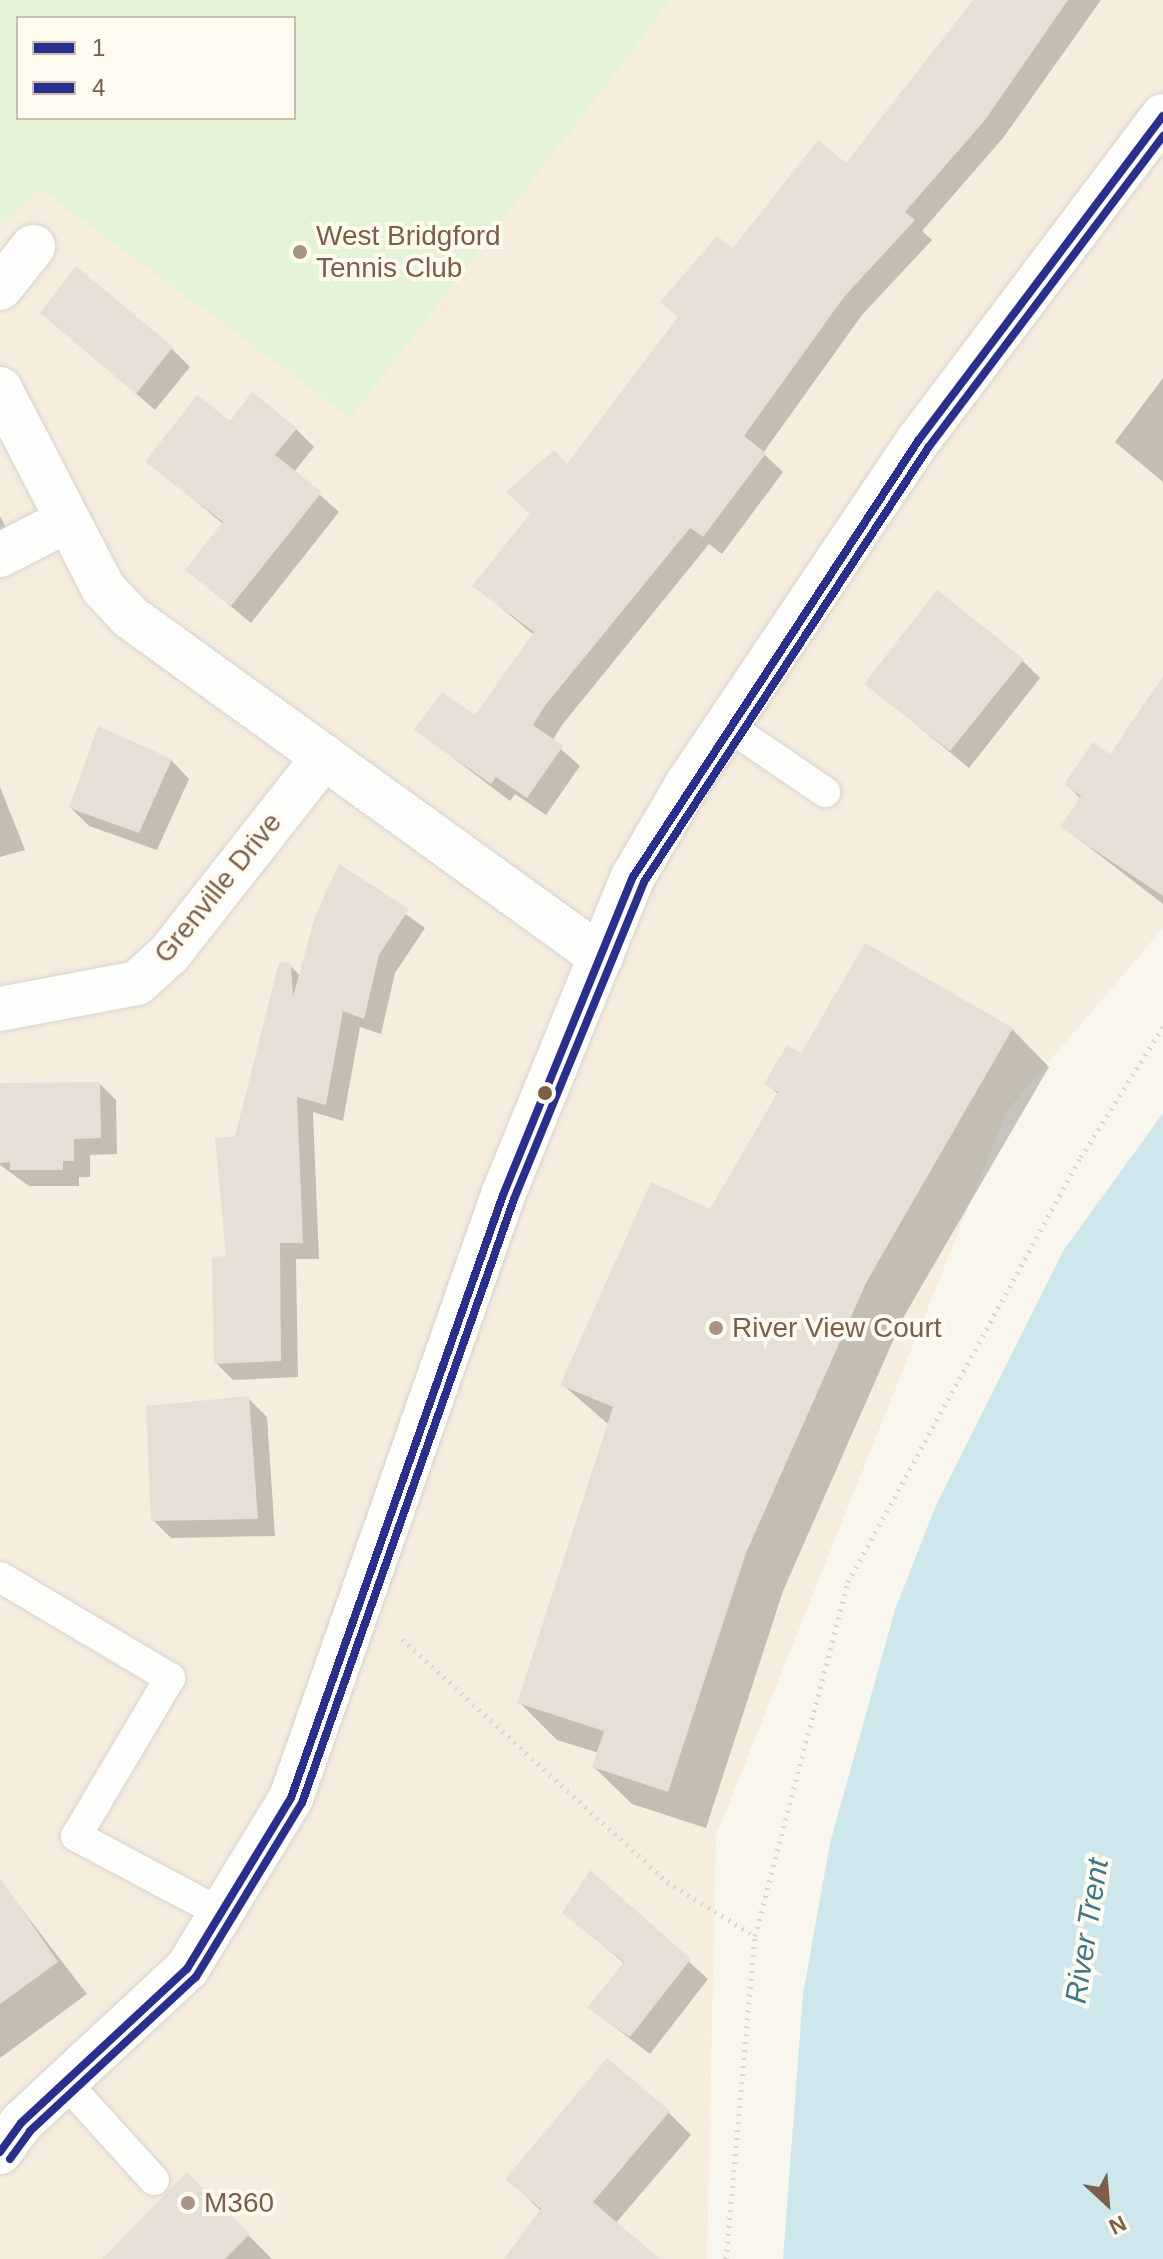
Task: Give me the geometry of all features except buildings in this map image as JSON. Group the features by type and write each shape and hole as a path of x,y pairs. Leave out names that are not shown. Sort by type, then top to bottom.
{"main road":[{"path":"7,2136 187,1969 291,1798 389,1535 503,1195 633,877 727,725 918,441 1163,116"},
{"path":"0,288 33,247"},
{"path":"0,389 103,588 130,617 601,957"},
{"path":"0,555 68,520"},
{"name":"Grenville Drive","path":"0,1009 137,983 169,954 324,757"}],"lane":[{"path":"727,725 825,792"},
{"path":"0,1577 170,1678 76,1836 223,1914"},
{"path":"66,2083 154,2180"}],"path":[{"path":"726,2259 755,1936 848,1582 1081,1157 1163,1027"},
{"path":"397,1635 667,1882 755,1936"}],"shaded area":[{"path":"0,0 1163,0 1163,928 1007,1111 716,1836 707,2259 0,2259"}],"green space":[{"name":"West Bridgford Tennis Club","path":"0,0 671,0 351,418 40,189 0,226"}],"water":[{"name":"River Trent","path":"1163,1113 1163,2259 783,2259 803,1994 830,1843 895,1610 936,1505 1063,1251"}],"transit line":[{"name":"1","path":"0,2152 21,2123 187,1969 291,1798 503,1195 633,877 918,441 1163,116"},
{"name":"4","path":"10,2159 30,2131 196,1977 302,1803 514,1199 644,882 928,448 1163,136"}],"place":[{"name":"West Bridgford Tennis Club","path":"300,252"},
{"name":"River View Court","path":"716,1328"},
{"name":"M360","path":"188,2203"}]}
